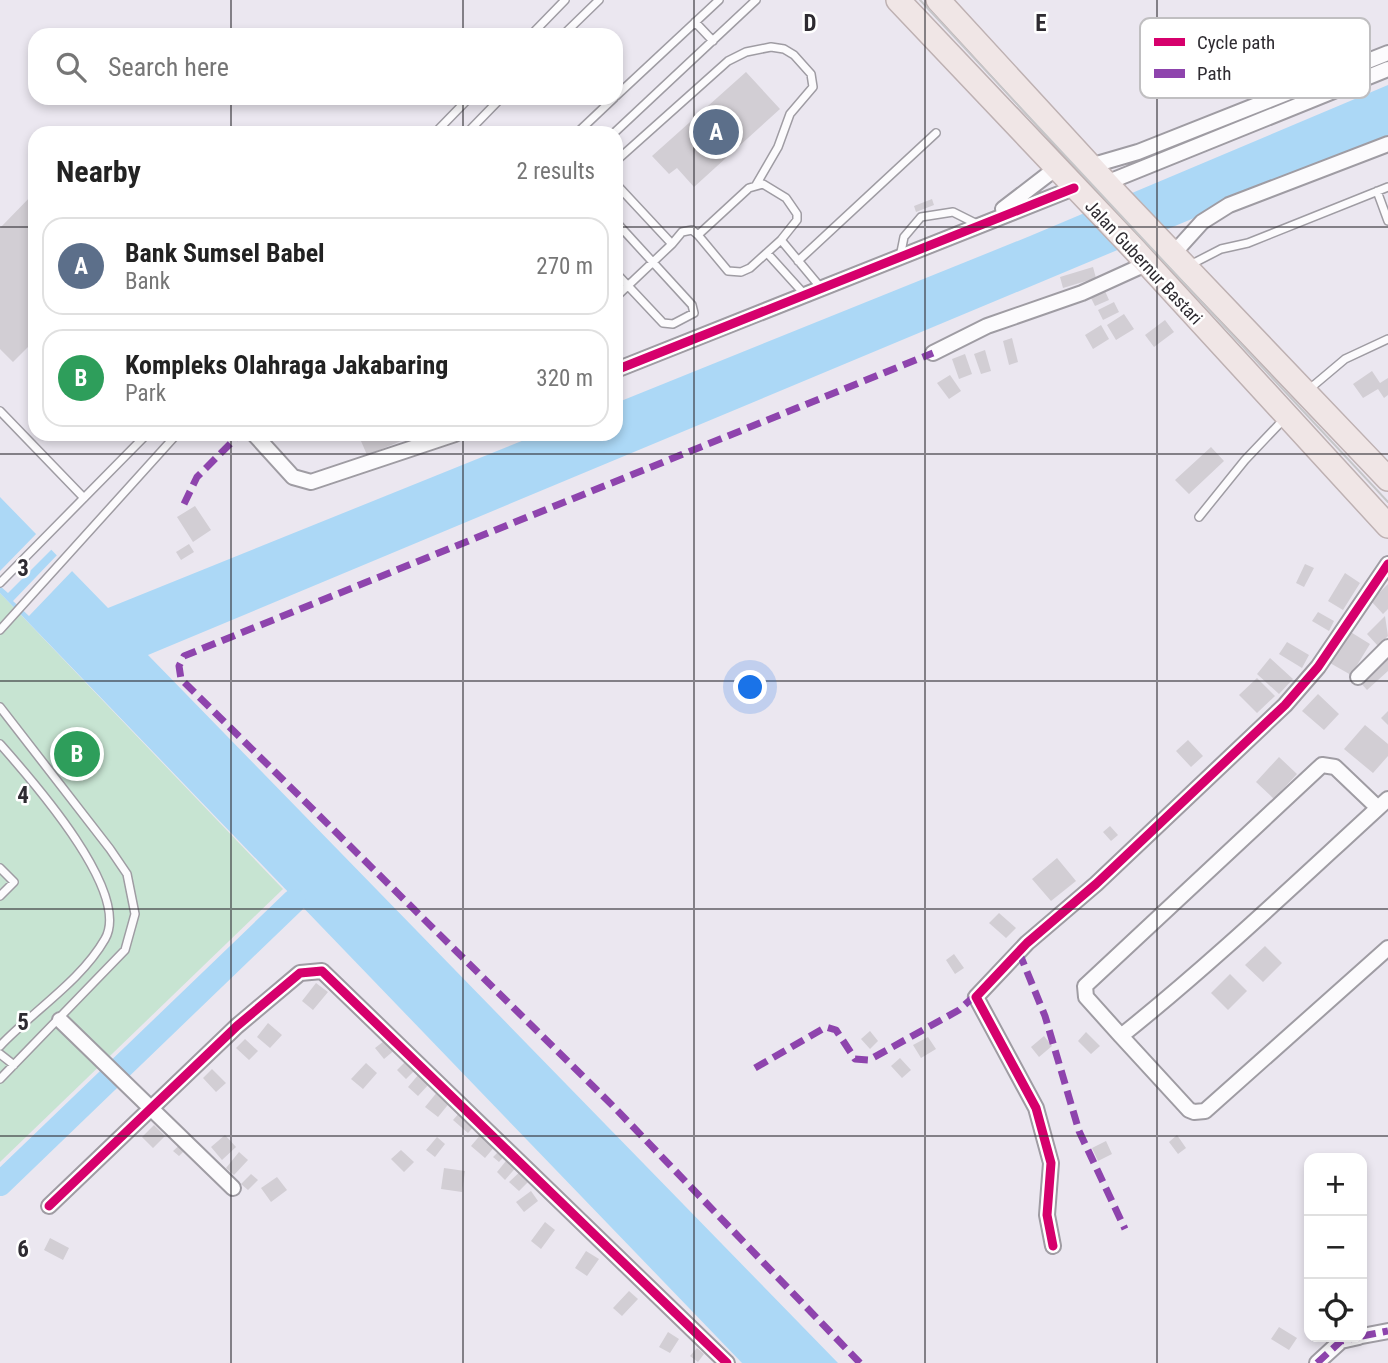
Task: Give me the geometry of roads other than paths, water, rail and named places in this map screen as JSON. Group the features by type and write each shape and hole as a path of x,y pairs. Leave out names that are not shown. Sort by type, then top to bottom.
{"highway":[{"name":"Jalan Gubernur Bastari","path":"898,0 1055,169 1141,256 1388,526"},
{"name":"Jalan Gubernur Bastari","path":"938,0 1105,182 1388,479"}],"street":[{"path":"1370,60 1388,53"},
{"path":"1370,76 1388,69"},
{"path":"1105,182 1138,152 1274,98"},
{"path":"1105,182 1315,98"},
{"path":"1173,253 1202,222 1229,205 1388,144"},
{"path":"984,222 1055,169"},
{"path":"623,367 807,297 1074,187"},
{"path":"933,353 1022,311 1082,293 1141,256"},
{"path":"260,441 293,477 311,482 434,441"},
{"path":"1053,1246 1047,1214 1051,1163 1036,1108 976,997 1027,943 1096,884 1285,705 1318,667 1388,564"},
{"path":"1358,677 1388,647"},
{"path":"1121,1036 1383,803 1331,765 1322,765 1086,986 1086,997 1121,1036 1189,1110 1205,1111 1388,948"},
{"path":"49,1206 237,1026 300,973 322,971 727,1363"},
{"path":"60,1020 233,1188"},
{"path":"1367,1335 1388,1331"},
{"path":"1317,1363 1340,1342"}],"lane":[{"path":"538,28 565,0"},
{"path":"571,28 599,0"},
{"path":"623,90 719,0"},
{"path":"622,126 756,0"},
{"path":"695,22 713,41"},
{"path":"623,155 728,61 758,48 784,49 794,55 811,75 813,88 790,114 778,147 756,185"},
{"path":"442,126 462,105"},
{"path":"474,126 493,105"},
{"path":"584,126 607,105"},
{"path":"798,261 936,133"},
{"path":"623,291 682,232 692,230 724,268 735,273 750,268 793,227 797,214 786,198 770,186 756,185 749,188 698,235"},
{"path":"1173,253 1221,249 1248,243 1388,187"},
{"path":"1377,191 1388,221"},
{"path":"623,192 672,244"},
{"path":"900,257 904,237 921,217 953,212 984,222"},
{"path":"623,230 692,305 694,313 673,324 663,323 623,281"},
{"path":"781,240 822,290"},
{"path":"767,253 807,297"},
{"path":"1305,392 1345,359 1388,339"},
{"path":"0,411 28,440"},
{"path":"1199,517 1245,460 1287,416"},
{"path":"29,441 84,498"},
{"path":"0,583 140,441"},
{"path":"0,630 171,441"},
{"path":"0,708 127,874 135,914 125,950 60,1020 1,1077"},
{"path":"0,744 30,778 92,864 109,902 110,922 106,938 79,970 0,1046"},
{"path":"0,868 14,882 0,895"},
{"path":"0,1054 14,1065"}],"water":[{"path":"1388,85 1388,137 148,655 838,1363 742,1363 0,593 0,497 108,608 522,441 623,441 623,400 1030,236 1357,98 1370,98 1370,93"}],"waterway":[{"path":"0,1184 294,901"}],"tram line":[{"path":"920,0 1388,502"}],"place":[{"name":"Bank Sumsel Babel","path":"716,132"},
{"name":"Kompleks Olahraga Jakabaring","path":"77,754"}]}
